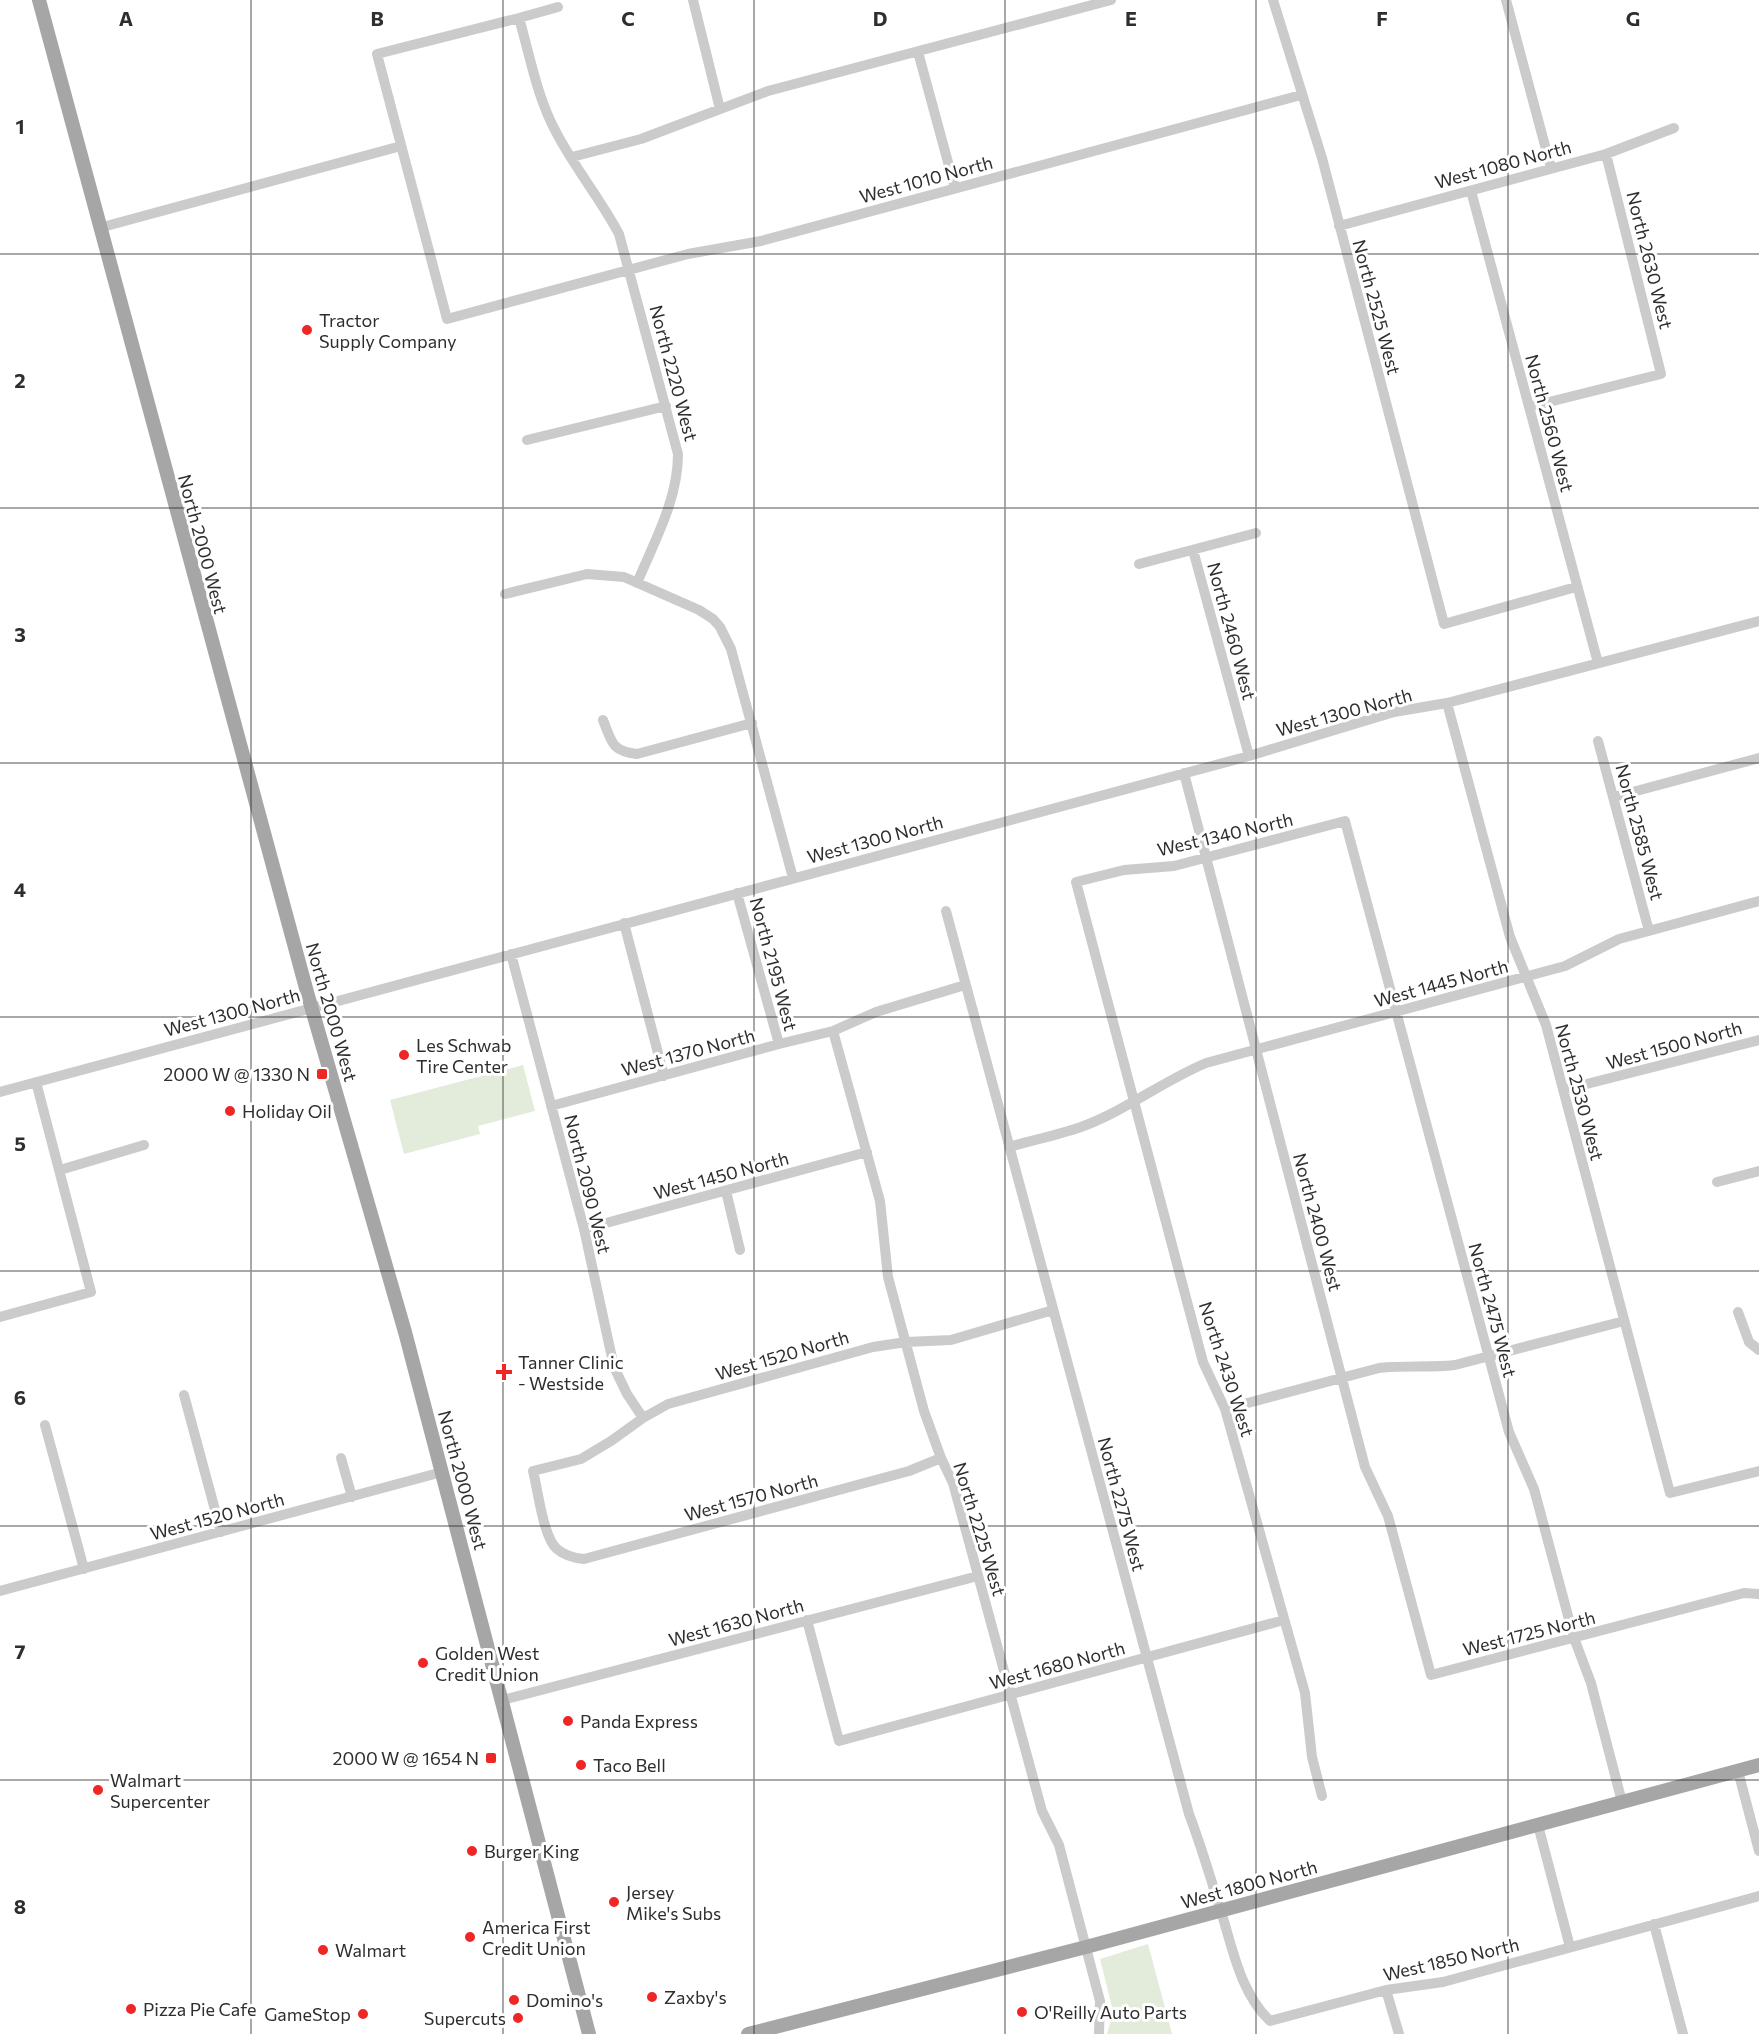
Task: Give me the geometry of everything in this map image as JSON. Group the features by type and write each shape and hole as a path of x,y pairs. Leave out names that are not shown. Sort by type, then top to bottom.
{"main road":[{"name":"North 2000 West","path":"39,0 312,1008 405,1332 589,2034"},
{"name":"West 1800 North","path":"748,2034 1086,1947 1759,1766"}],"street":[{"path":"693,0 720,109"},
{"path":"572,157 650,136 768,91 1111,0"},
{"name":"North 2525 West","path":"1273,0 1301,95 1323,158 1444,624 1576,587"},
{"path":"1506,0 1551,168"},
{"path":"99,228 401,146 376,54 558,7"},
{"name":"North 2220 West","path":"519,18 546,110 556,132 606,209 619,234 678,454 678,475 671,500 637,583"},
{"path":"918,52 955,188"},
{"name":"West 1010 North","path":"401,146 447,319 688,254 761,241 1301,95"},
{"name":"West 1080 North","path":"1339,226 1606,154 1674,128"},
{"name":"North 2630 West","path":"1529,407 1661,374 1606,154"},
{"name":"North 2560 West","path":"1471,191 1598,663"},
{"path":"527,440 666,406"},
{"path":"1139,564 1256,533"},
{"name":"North 2460 West","path":"1193,550 1249,756"},
{"path":"505,594 587,574 624,577 699,610 720,627 731,649 793,878"},
{"name":"West 1300 North","path":"0,1092 1249,756 1394,712 1447,703 1759,621"},
{"name":"North 2530 West","path":"1447,703 1510,937 1546,1025 1670,1493 1759,1471"},
{"path":"603,720 612,744 622,752 637,754 752,723"},
{"name":"North 2585 West","path":"1598,741 1649,931"},
{"path":"1614,797 1759,758"},
{"name":"North 2400 West","path":"1184,773 1365,1467 1388,1516 1431,1675"},
{"name":"West 1340 North","path":"1076,882 1125,870 1174,866 1346,821"},
{"name":"North 2475 West","path":"1346,821 1509,1432 1534,1489 1574,1638 1591,1683 1622,1802"},
{"name":"North 2430 West","path":"1076,882 1203,1362 1225,1409 1305,1693 1312,1757 1322,1796"},
{"name":"North 2195 West","path":"737,892 779,1044"},
{"name":"West 1445 North","path":"1134,1101 1191,1069 1565,966 1619,939 1759,901"},
{"name":"North 2275 West","path":"946,911 1189,1814 1220,1910"},
{"path":"624,923 664,1076"},
{"name":"North 2090 West","path":"511,954 584,1229 614,1367 627,1394 643,1418"},
{"name":"West 1370 North","path":"551,1106 833,1031 876,1012 965,985"},
{"name":"North 2225 West","path":"833,1031 880,1201 888,1277 924,1411 953,1483 1042,1811 1059,1845 1100,2001 1099,2034"},
{"name":"West 1500 North","path":"1563,1090 1759,1040"},
{"path":"0,1317 91,1292 36,1082"},
{"path":"1009,1147 1082,1126 1134,1101"},
{"path":"60,1170 144,1145"},
{"name":"West 1450 North","path":"584,1229 867,1152"},
{"path":"1717,1182 1759,1171"},
{"path":"726,1191 740,1250"},
{"name":"West 1520 North","path":"568,1557 555,1548 548,1532 533,1471 580,1459 668,1404 873,1347 906,1342 951,1340 1053,1310"},
{"path":"1738,1312 1749,1342 1759,1350"},
{"path":"1225,1409 1379,1368 1455,1365 1624,1320"},
{"path":"184,1395 221,1532"},
{"path":"45,1425 84,1569"},
{"path":"341,1458 352,1497"},
{"name":"West 1570 North","path":"568,1557 584,1560 909,1471 941,1458"},
{"name":"West 1520 North","path":"0,1591 442,1472"},
{"name":"West 1630 North","path":"503,1700 978,1576"},
{"name":"West 1725 North","path":"1431,1675 1744,1593 1759,1594"},
{"name":"West 1680 North","path":"807,1620 839,1741 1284,1620"},
{"path":"1738,1771 1759,1851"},
{"path":"1538,1825 1569,1947"},
{"name":"West 1850 North","path":"1220,1910 1246,1990 1260,2012 1270,2022 1386,1990 1443,1982 1759,1896"},
{"path":"1654,1924 1683,2034"},
{"path":"1386,1990 1399,2034"}],"green space":[{"path":"523,1065 535,1111 478,1126 480,1134 404,1154 390,1100"},
{"path":"1148,1944 1172,2034 1107,2034 1113,2011 1100,1959"}],"place":[{"name":"Tractor Supply Company","path":"307,330"},
{"name":"Les Schwab Tire Center","path":"404,1055"},
{"name":"2000 W @ 1330 N","path":"322,1074"},
{"name":"Holiday Oil","path":"230,1111"},
{"name":"Tanner Clinic - Westside","path":"504,1372"},
{"name":"Golden West Credit Union","path":"423,1663"},
{"name":"Panda Express","path":"568,1721"},
{"name":"2000 W @ 1654 N","path":"491,1758"},
{"name":"Taco Bell","path":"581,1765"},
{"name":"Walmart Supercenter","path":"98,1790"},
{"name":"Burger King","path":"472,1851"},
{"name":"Jersey Mike's Subs","path":"614,1902"},
{"name":"America First Credit Union","path":"470,1937"},
{"name":"Walmart","path":"323,1950"},
{"name":"Zaxby's","path":"652,1997"},
{"name":"Domino's","path":"514,2000"},
{"name":"Pizza Pie Cafe","path":"131,2009"},
{"name":"O'Reilly Auto Parts","path":"1022,2012"},
{"name":"GameStop","path":"363,2014"},
{"name":"Supercuts","path":"518,2018"}]}
